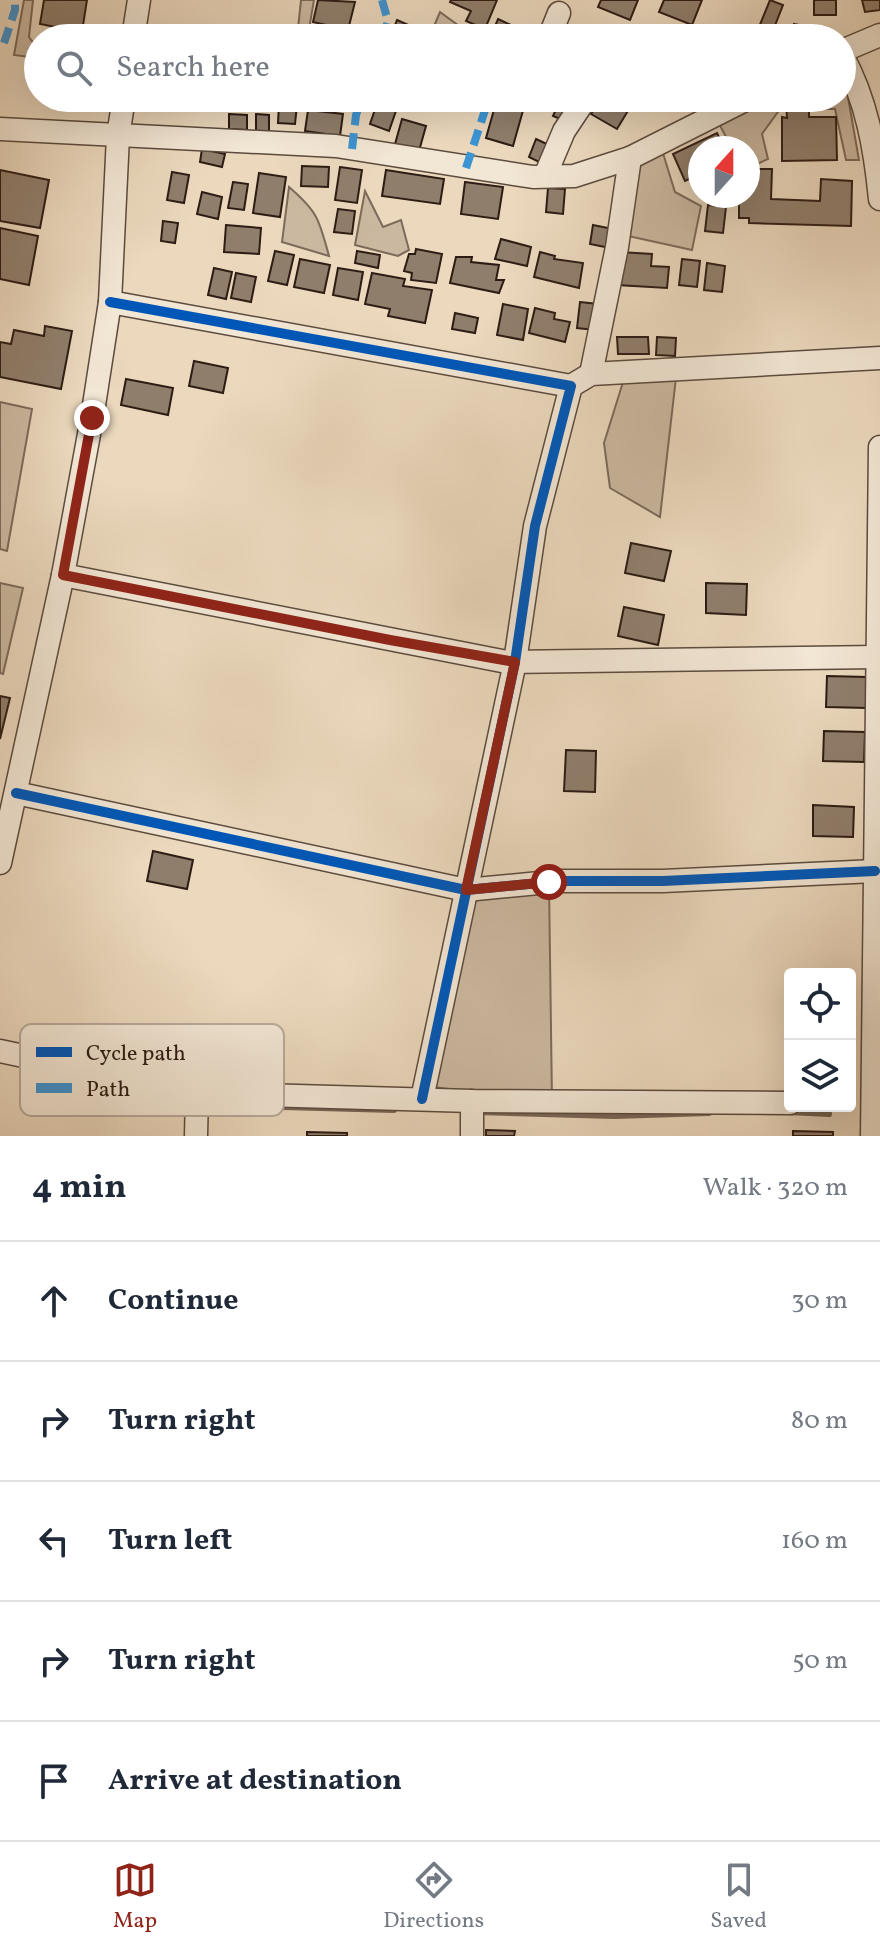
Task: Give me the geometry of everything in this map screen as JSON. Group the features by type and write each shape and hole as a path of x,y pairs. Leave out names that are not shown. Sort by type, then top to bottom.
{"street":[{"path":"135,24 139,0"},
{"path":"555,24 559,13"},
{"path":"856,46 880,35"},
{"path":"856,88 876,152 880,199"},
{"path":"0,863 63,575 92,418 110,302 122,112"},
{"path":"545,176 564,131 577,112"},
{"path":"0,129 336,146 455,166 545,176 574,176 630,158 721,112"},
{"path":"591,374 617,247 630,158"},
{"path":"110,302 571,386 591,374 880,358"},
{"path":"422,1099 515,662 535,526 571,386"},
{"path":"872,1136 867,1104 875,871 880,447"},
{"path":"63,575 515,662 878,661"},
{"path":"16,793 466,890 560,881 663,881 875,871"},
{"path":"0,1051 20,1055"},
{"path":"284,1095 472,1101 784,1103"},
{"path":"472,1101 472,1136"},
{"path":"196,1116 196,1136"}],"shaded area":[{"path":"24,0 33,0 30,24 24,24 24,56 14,55"},
{"path":"301,0 314,0 310,24 298,24"},
{"path":"440,12 456,24 435,24"},
{"path":"735,112 778,112 762,134 768,159 760,163 760,136 726,136 718,122"},
{"path":"836,112 851,112 859,160 846,160"},
{"path":"662,150 675,192 688,199 688,208 701,208 692,250 619,234 630,158"},
{"path":"289,187 316,217 329,256 282,242"},
{"path":"365,191 383,227 401,220 409,250 398,256 355,245"},
{"path":"677,369 660,517 610,488 604,443 623,382"},
{"path":"0,402 32,409 7,551 0,549"},
{"path":"0,583 23,588 3,674 0,673"},
{"path":"549,882 552,1102 425,1086 466,890"}],"building":[{"path":"44,0 87,0 83,24 40,24"},
{"path":"318,0 355,2 350,24 313,22"},
{"path":"497,0 487,24 466,21 471,11 450,2"},
{"path":"601,0 638,0 630,20 598,7"},
{"path":"664,0 702,0 692,24 659,12"},
{"path":"770,0 783,5 776,24 760,24"},
{"path":"814,0 836,0 836,15 814,15"},
{"path":"862,0 880,0 880,10 865,12"},
{"path":"279,112 296,112 295,124 278,123"},
{"path":"308,112 343,114 340,136 305,131"},
{"path":"374,112 396,112 389,131 370,124"},
{"path":"493,112 523,112 513,146 486,138"},
{"path":"555,112 569,112 565,121 553,116"},
{"path":"592,112 627,112 617,129"},
{"path":"787,112 809,112 809,117 836,117 837,160 782,161 782,117 787,118"},
{"path":"229,114 247,115 247,130 229,129"},
{"path":"256,114 269,115 269,131 256,131"},
{"path":"402,119 426,126 419,151 395,144"},
{"path":"536,139 549,145 541,163 529,157"},
{"path":"688,147 688,180 685,181 673,154"},
{"path":"202,149 225,154 222,167 200,162"},
{"path":"302,166 329,167 328,187 301,186"},
{"path":"340,167 362,170 357,203 335,200"},
{"path":"760,169 772,169 771,199 820,201 821,179 852,181 851,226 749,223 749,218 739,218 739,208 760,208"},
{"path":"0,170 49,180 40,228 0,221"},
{"path":"386,170 444,179 440,204 382,196"},
{"path":"172,172 189,175 184,203 167,200"},
{"path":"259,173 286,177 280,217 253,213"},
{"path":"233,182 248,184 244,210 228,208"},
{"path":"465,182 503,187 498,219 461,214"},
{"path":"548,188 565,189 563,214 546,212"},
{"path":"202,192 222,197 218,219 197,214"},
{"path":"708,208 726,208 723,233 705,231"},
{"path":"338,209 355,211 352,234 334,232"},
{"path":"163,221 178,223 175,243 161,241"},
{"path":"226,225 261,228 259,254 224,252"},
{"path":"593,225 613,229 610,248 590,244"},
{"path":"0,228 38,236 29,285 0,279"},
{"path":"501,239 531,247 527,266 495,259"},
{"path":"416,249 442,254 436,283 411,280 412,273 404,271 409,254 415,254"},
{"path":"275,251 294,255 287,285 268,281"},
{"path":"357,251 380,255 378,268 355,263"},
{"path":"540,252 555,256 554,259 583,263 579,288 534,277"},
{"path":"620,252 652,254 651,266 669,267 667,288 617,285"},
{"path":"456,257 472,257 471,262 499,265 496,280 504,280 499,293 450,283"},
{"path":"300,259 330,265 324,293 294,287"},
{"path":"682,259 700,261 697,287 679,285"},
{"path":"707,263 725,266 722,292 704,290"},
{"path":"214,268 232,272 226,299 208,295"},
{"path":"338,268 363,272 358,300 333,295"},
{"path":"236,273 256,277 251,302 231,298"},
{"path":"372,273 405,279 403,286 432,290 425,323 388,316 390,309 365,304"},
{"path":"580,302 598,304 595,330 577,328"},
{"path":"503,304 528,309 523,340 497,335"},
{"path":"535,308 555,313 554,319 570,322 565,342 529,333"},
{"path":"455,313 478,318 475,333 452,329"},
{"path":"45,326 72,331 61,389 0,377 0,342 11,344 14,330 44,336"},
{"path":"617,337 648,337 649,354 618,354"},
{"path":"657,337 676,338 675,356 656,355"},
{"path":"194,361 228,368 223,393 189,386"},
{"path":"126,379 173,388 168,415 121,405"},
{"path":"631,543 671,551 664,581 625,573"},
{"path":"706,583 747,584 746,615 706,613"},
{"path":"624,607 664,615 658,645 618,636"},
{"path":"827,676 867,677 867,708 826,707"},
{"path":"0,696 10,698 0,739"},
{"path":"824,731 865,732 864,762 823,761"},
{"path":"566,750 596,751 595,792 564,791"},
{"path":"813,805 854,807 853,837 813,836"},
{"path":"153,851 193,860 187,889 147,881"},
{"path":"486,1130 515,1131 514,1136 486,1136"},
{"path":"793,1131 833,1132 833,1136 793,1136"},
{"path":"307,1132 347,1133 347,1136 307,1136"}],"waterway":[{"path":"284,1107 394,1110"},
{"path":"477,1112 614,1116 709,1113"},
{"path":"788,1112 829,1114"}],"marked path":[{"path":"4,43 15,10 15,0"},
{"path":"382,0 387,24"},
{"path":"352,149 357,112"},
{"path":"466,168 484,112"}],"cycle path":[{"path":"110,302 571,386 535,526 515,662 422,1099"},
{"path":"16,793 466,890 560,881 663,881 875,871"}],"route":[{"path":"92,418 63,575 515,662 466,890 549,882"}]}
